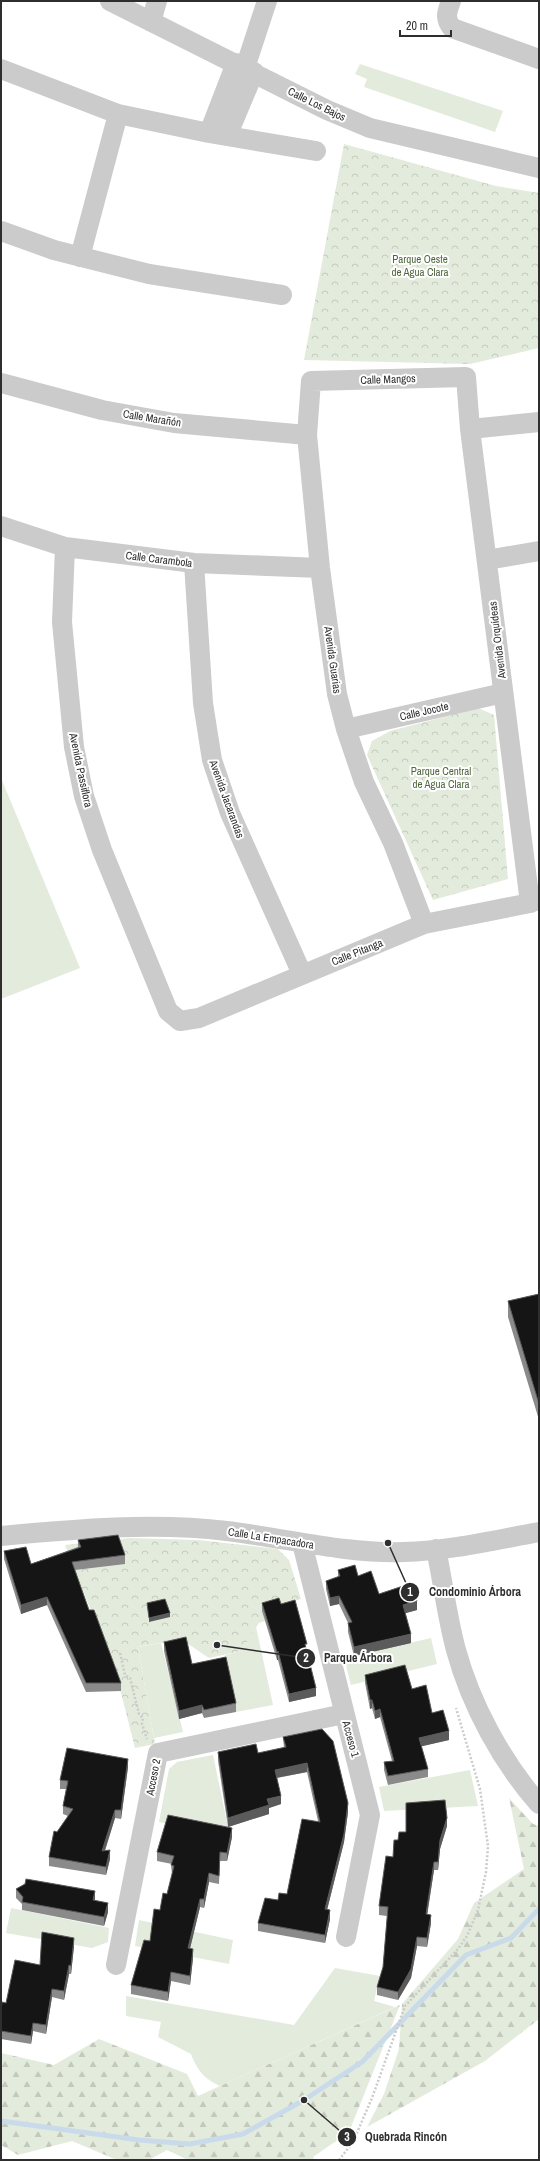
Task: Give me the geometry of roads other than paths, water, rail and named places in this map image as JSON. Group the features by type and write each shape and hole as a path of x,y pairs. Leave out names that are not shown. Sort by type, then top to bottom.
{"street":[{"name":"Calle Los Bajos","path":"110,1 327,110 370,128 537,162"},
{"path":"150,22 158,1"},
{"path":"218,135 245,68 267,1"},
{"path":"451,1 446,15 447,22 452,28 539,59"},
{"path":"1,69 118,114 218,135 316,151"},
{"path":"80,257 118,114"},
{"path":"1,230 80,257 149,274 282,295"},
{"name":"Calle Mangos","path":"311,381 466,377"},
{"name":"Avenida Orquídeas","path":"466,377 470,429 488,560 503,693 534,901"},
{"name":"Avenida Guarias","path":"311,381 307,435 320,568 337,694 346,729 364,782 393,843 424,924"},
{"name":"Calle Marañón","path":"1,383 102,410 174,423 307,435"},
{"path":"470,429 539,422"},
{"name":"Calle Carambola","path":"1,526 65,547 194,564 320,568"},
{"name":"Avenida Passiflora","path":"65,547 62,622 74,747 84,796 102,850 168,1011 180,1021"},
{"path":"488,560 539,550"},
{"name":"Avenida Jacarandas","path":"194,564 203,703 212,760 230,813 302,974"},
{"name":"Calle Jocote","path":"346,729 503,693"},
{"name":"Calle Pitanga","path":"180,1021 199,1018 424,924 534,901"},
{"name":"Calle La Empacadora","path":"1,1536 104,1528 190,1528 227,1531 302,1543 382,1552 404,1552 436,1549 539,1532"},
{"name":"Acceso 1","path":"302,1543 370,1815 346,1937"},
{"path":"436,1549 456,1651 477,1707 509,1763 525,1788 539,1804"},
{"name":"Acceso 2","path":"116,1965 158,1753 344,1714"}],"waterway":[{"path":"1,2121 139,2140 190,2144 243,2134 304,2100 362,2062 466,1955 511,1938 539,1909"}],"place":[{"name":"Condominio Árbora","path":"388,1543"},
{"name":"Parque Árbora","path":"217,1645"},
{"name":"Quebrada Rincón","path":"304,2100"}],"park label":[{"name":"Parque Oeste de Agua Clara","path":"420,265"},
{"name":"Parque Central de Agua Clara","path":"441,777"}]}
